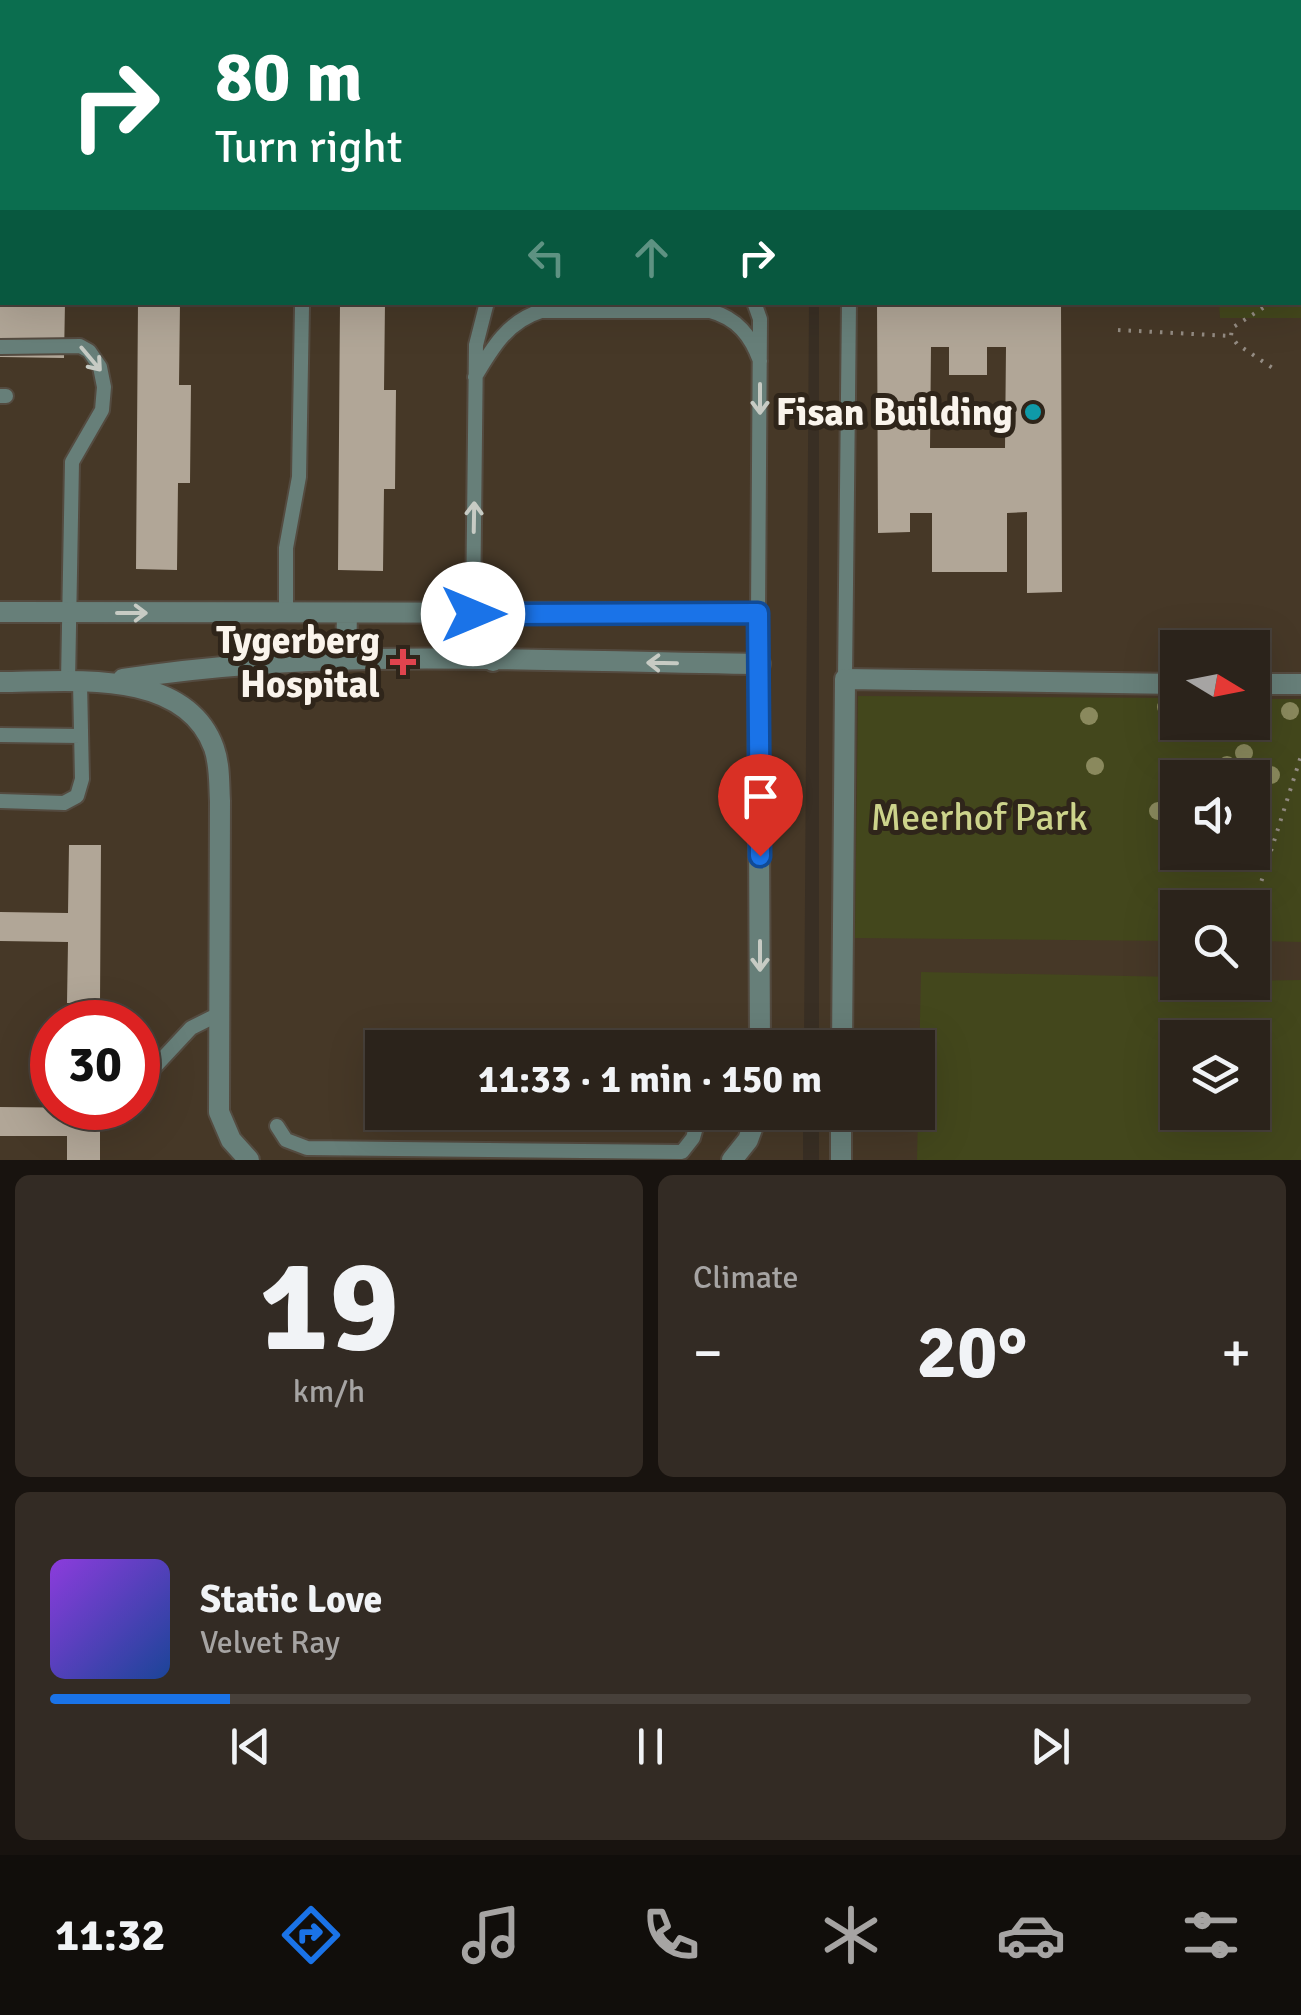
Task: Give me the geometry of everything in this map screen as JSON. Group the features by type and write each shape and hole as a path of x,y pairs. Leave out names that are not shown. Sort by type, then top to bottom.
{"street":[{"path":"0,612 758,613 760,1030"},
{"path":"346,660 347,613"},
{"path":"483,614 493,661"},
{"path":"0,682 83,682 346,660 760,664"},
{"path":"842,1030 845,680 1160,684"},
{"path":"83,682 168,695 193,715 215,750 220,802 221,1122 230,1140 248,1160"},
{"path":"1270,684 1301,684"},
{"path":"732,1160 752,1130"},
{"path":"841,1160 842,1130"}],"lane":[{"path":"483,614 475,377 476,346 485,305"},
{"path":"755,305 760,320 758,613"},
{"path":"845,680 849,305"},
{"path":"286,613 286,548 299,477 302,307"},
{"path":"475,377 520,317 541,310 710,311 721,314 745,332 760,361"},
{"path":"0,347 80,346 90,351 104,378 102,410 72,462 68,612 83,682 82,785 73,800 64,803 0,801"},
{"path":"0,734 82,736"},
{"path":"160,1061 191,1028 218,1014"},
{"path":"277,1126 286,1140 307,1154 682,1156 695,1130"}],"path":[{"path":"1267,305 1232,328 1231,336 1274,369"},
{"path":"1118,330 1231,336"},
{"path":"1259,890 1301,756"}],"shaded area":[{"name":"Tygerberg Hospital","path":"0,305 809,305 804,1030 365,1030 365,1130 803,1130 803,1160 0,1160"},
{"path":"819,305 1301,305 1301,1160 819,1160 819,1130 935,1130 935,1030 819,1030"}],"green space":[{"path":"1219,305 1301,305 1301,318 1220,318"},
{"name":"Meerhof Park","path":"858,696 1160,698 1160,740 1270,740 1270,699 1301,699 1301,942 1270,941 1270,890 1160,890 1160,941 855,938"},
{"path":"921,972 1160,977 1160,1000 1270,1000 1270,981 1301,980 1301,1160 917,1160 918,1130 935,1130 935,1030 920,1030"}],"building":[{"path":"0,305 65,305 64,358 0,357"},
{"name":"Tygerberg Hospital","path":"138,305 180,305 179,385 191,385 190,483 178,483 177,570 136,569"},
{"name":"Tygerberg Hospital","path":"340,305 385,305 384,390 396,390 395,489 384,489 383,571 338,570"},
{"name":"Fisan Building","path":"877,305 1061,305 1062,592 1027,593 1027,512 1007,513 1007,572 932,572 932,513 910,513 910,532 878,533","holes":["931,347 949,347 949,375 987,375 987,347 1006,347 1005,448 930,448"]},
{"path":"69,845 101,845 100,1000 67,1000 68,942 0,941 0,912 68,913"},
{"path":"0,1107 30,1107 30,1130 100,1130 100,1160 67,1160 67,1136 0,1136"}],"place":[{"name":"Fisan Building","path":"1033,412"},
{"name":"Tygerberg Hospital","path":"403,662"}],"route":[{"path":"473,614 758,613 760,856"}]}
